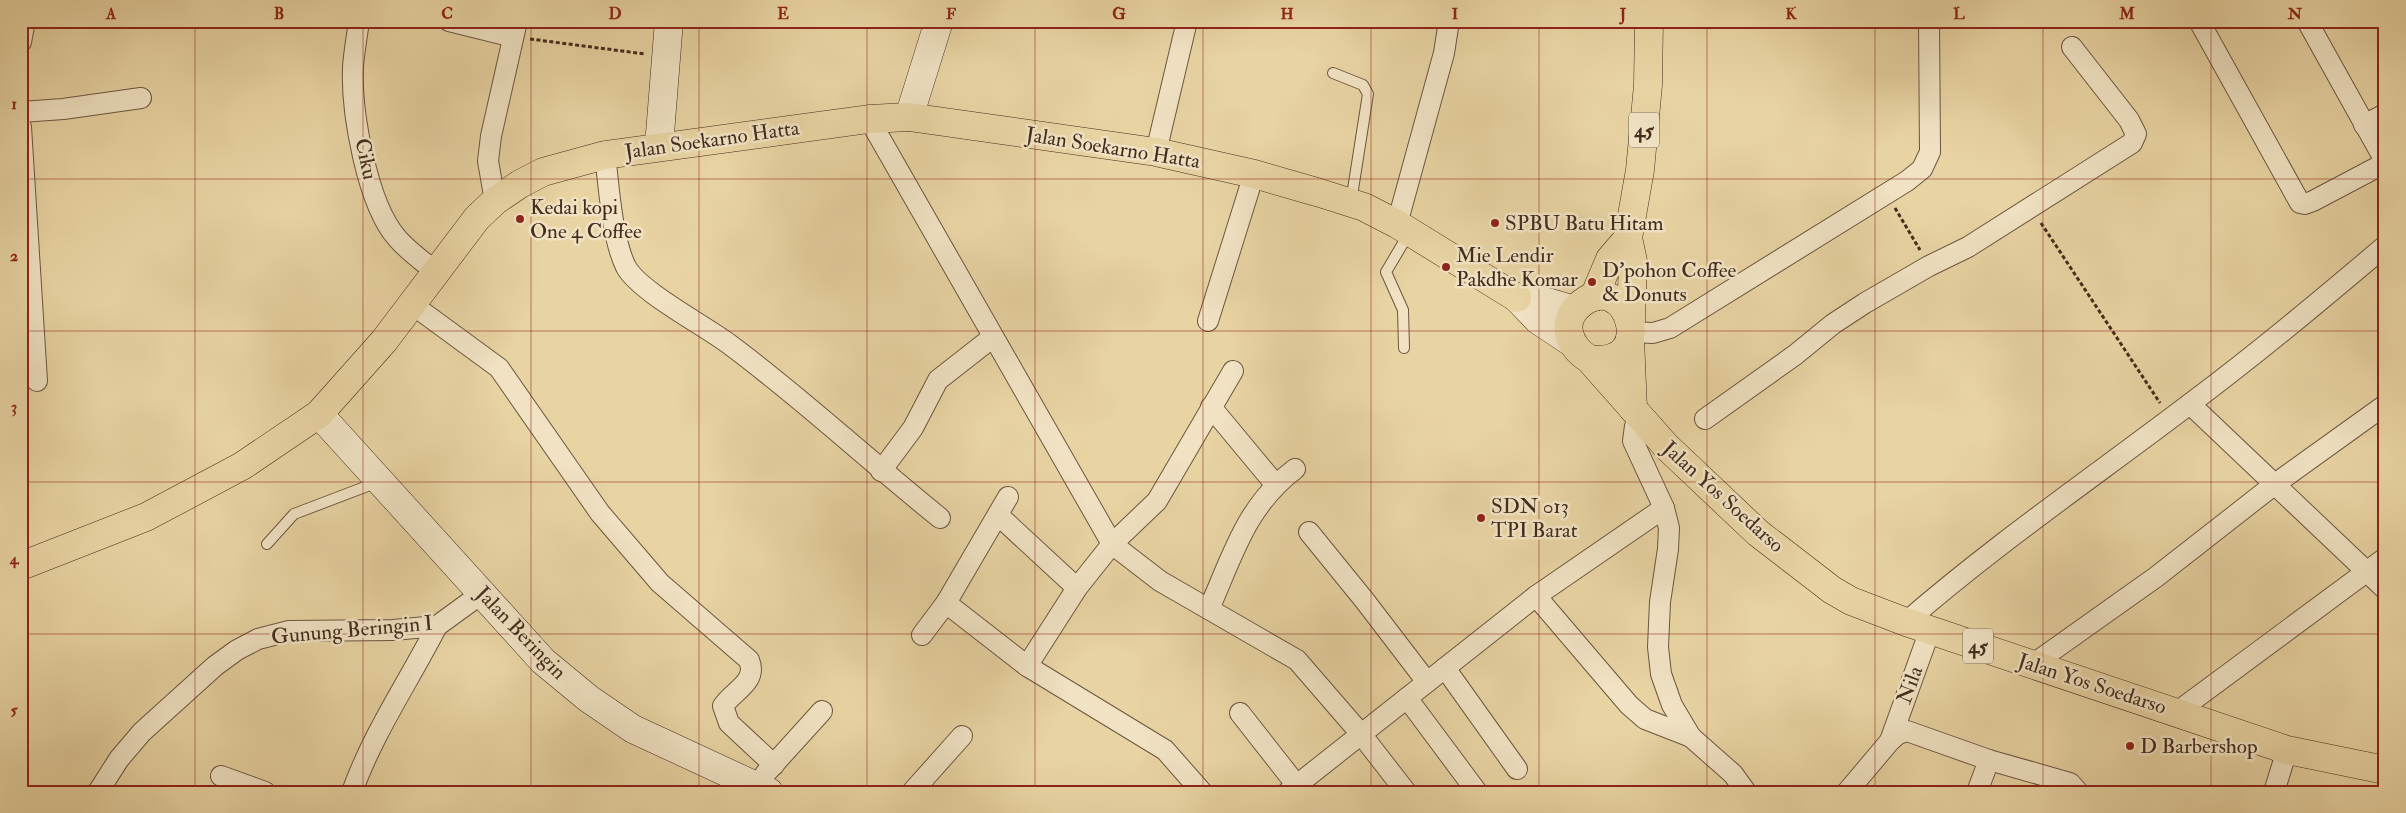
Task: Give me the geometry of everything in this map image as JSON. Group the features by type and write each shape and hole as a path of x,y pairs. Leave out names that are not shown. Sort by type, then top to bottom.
{"main road":[{"name":"45","path":"1637,414 1631,331 1633,262 1628,238 1640,170 1648,85 1648,21"},
{"name":"Jalan Soekarno Hatta","path":"21,566 146,518 242,466 318,414 384,340 437,274 477,218 495,201 520,184 543,172 605,155 659,146 869,120 908,117 1156,152 1254,174 1351,203 1403,228 1517,298"},
{"path":"1584,304 1613,300 1621,305 1631,331 1624,350 1614,358 1602,360 1580,350 1568,331 1569,320 1584,304 1610,259 1628,238"},
{"name":"Jalan Yos Soedarso","path":"1580,350 1688,468 1758,533 1832,590 1851,601 2032,665 2287,750 2385,770"}],"street":[{"path":"21,42 25,21"},
{"name":"Ciku","path":"359,21 353,66 354,104 369,180 382,215 397,238 437,274"},
{"path":"449,21 515,29 491,136 488,162 495,201"},
{"path":"659,146 669,21"},
{"path":"908,117 939,21"},
{"path":"1156,152 1187,21"},
{"path":"1403,228 1444,53 1448,21"},
{"path":"1631,331 1654,333 1670,328 1887,194 1922,169 1930,152 1929,21"},
{"path":"2199,21 2300,203 2305,204 2313,202 2385,162 2307,21"},
{"path":"1705,419 1795,355 1833,324 1929,266 1968,247 2132,142 2136,134 2129,120 2072,47"},
{"path":"21,112 63,109 141,98"},
{"path":"2364,126 2385,114"},
{"path":"869,120 1112,544 1160,581 1297,660 1361,734 1406,792"},
{"path":"21,127 37,380"},
{"path":"605,155 618,246 627,268 644,285 670,305 729,343 940,518"},
{"path":"1208,321 1254,174"},
{"path":"1918,626 1960,575 2042,511 2190,404 2287,329 2385,246"},
{"name":"Jalan Soekarno Hatta","path":"1517,298 1584,304"},
{"name":"Jalan Soekarno Hatta","path":"1517,298 1538,320 1580,350"},
{"path":"413,305 498,368 600,513 660,583 749,660 752,669 751,676 727,700 723,706 724,716 774,765"},
{"path":"881,471 913,428 938,380 993,337"},
{"path":"1027,666 1077,588 1112,544 1157,501 1233,371"},
{"path":"2190,404 2385,589"},
{"path":"2032,665 2156,577 2275,484 2385,405"},
{"path":"1211,407 1275,484"},
{"name":"Jalan Beringin","path":"318,414 543,661 588,699 633,730 762,788"},
{"path":"1637,414 1633,441 1664,508 1669,528 1668,550 1660,602 1658,647 1661,674 1672,705 1691,737 1733,774 1746,792"},
{"path":"1209,609 1247,522 1257,505 1275,484 1295,469"},
{"path":"922,635 946,603 1008,497"},
{"path":"1240,713 1295,789 1361,734 1536,596 1664,508"},
{"path":"998,515 1077,588"},
{"path":"1309,532 1428,682"},
{"path":"2177,712 2385,558"},
{"name":"Gunung Beringin I","path":"98,792 118,759 142,732 215,666 237,650 258,639 289,632 393,630 437,626 481,594"},
{"path":"1536,596 1629,705 1652,722 1691,737"},
{"path":"946,603 1027,666 1165,750 1202,792"},
{"path":"352,792 379,730 437,626"},
{"name":"Nila","path":"1890,740 1918,626"},
{"path":"1445,668 1517,769"},
{"path":"1407,698 1477,792"},
{"path":"762,788 774,765 822,711"},
{"path":"1847,792 1890,740 1898,734 1907,731 1989,760 2070,783 2078,792"},
{"path":"912,792 962,736"},
{"path":"2274,792 2287,750"},
{"path":"1976,792 1989,760"},
{"path":"221,776 265,792"}],"lane":[{"path":"1333,73 1363,85 1368,94 1351,203"},
{"path":"1403,228 1386,272 1403,310 1404,348"},
{"path":"267,544 294,514 379,481"}],"path":[{"path":"515,29 666,56"},
{"path":"1887,194 1929,266"},
{"path":"2030,208 2170,418"}],"place":[{"name":"Kedai kopi One 4 Coffee","path":"520,219"},
{"name":"SPBU Batu Hitam","path":"1495,223"},
{"name":"Mie Lendir Pakdhe Komar","path":"1446,267"},
{"name":"D'pohon Coffee & Donuts","path":"1592,282"},
{"name":"SDN 013 TPI Barat","path":"1481,518"},
{"name":"D Barbershop","path":"2130,746"}]}
